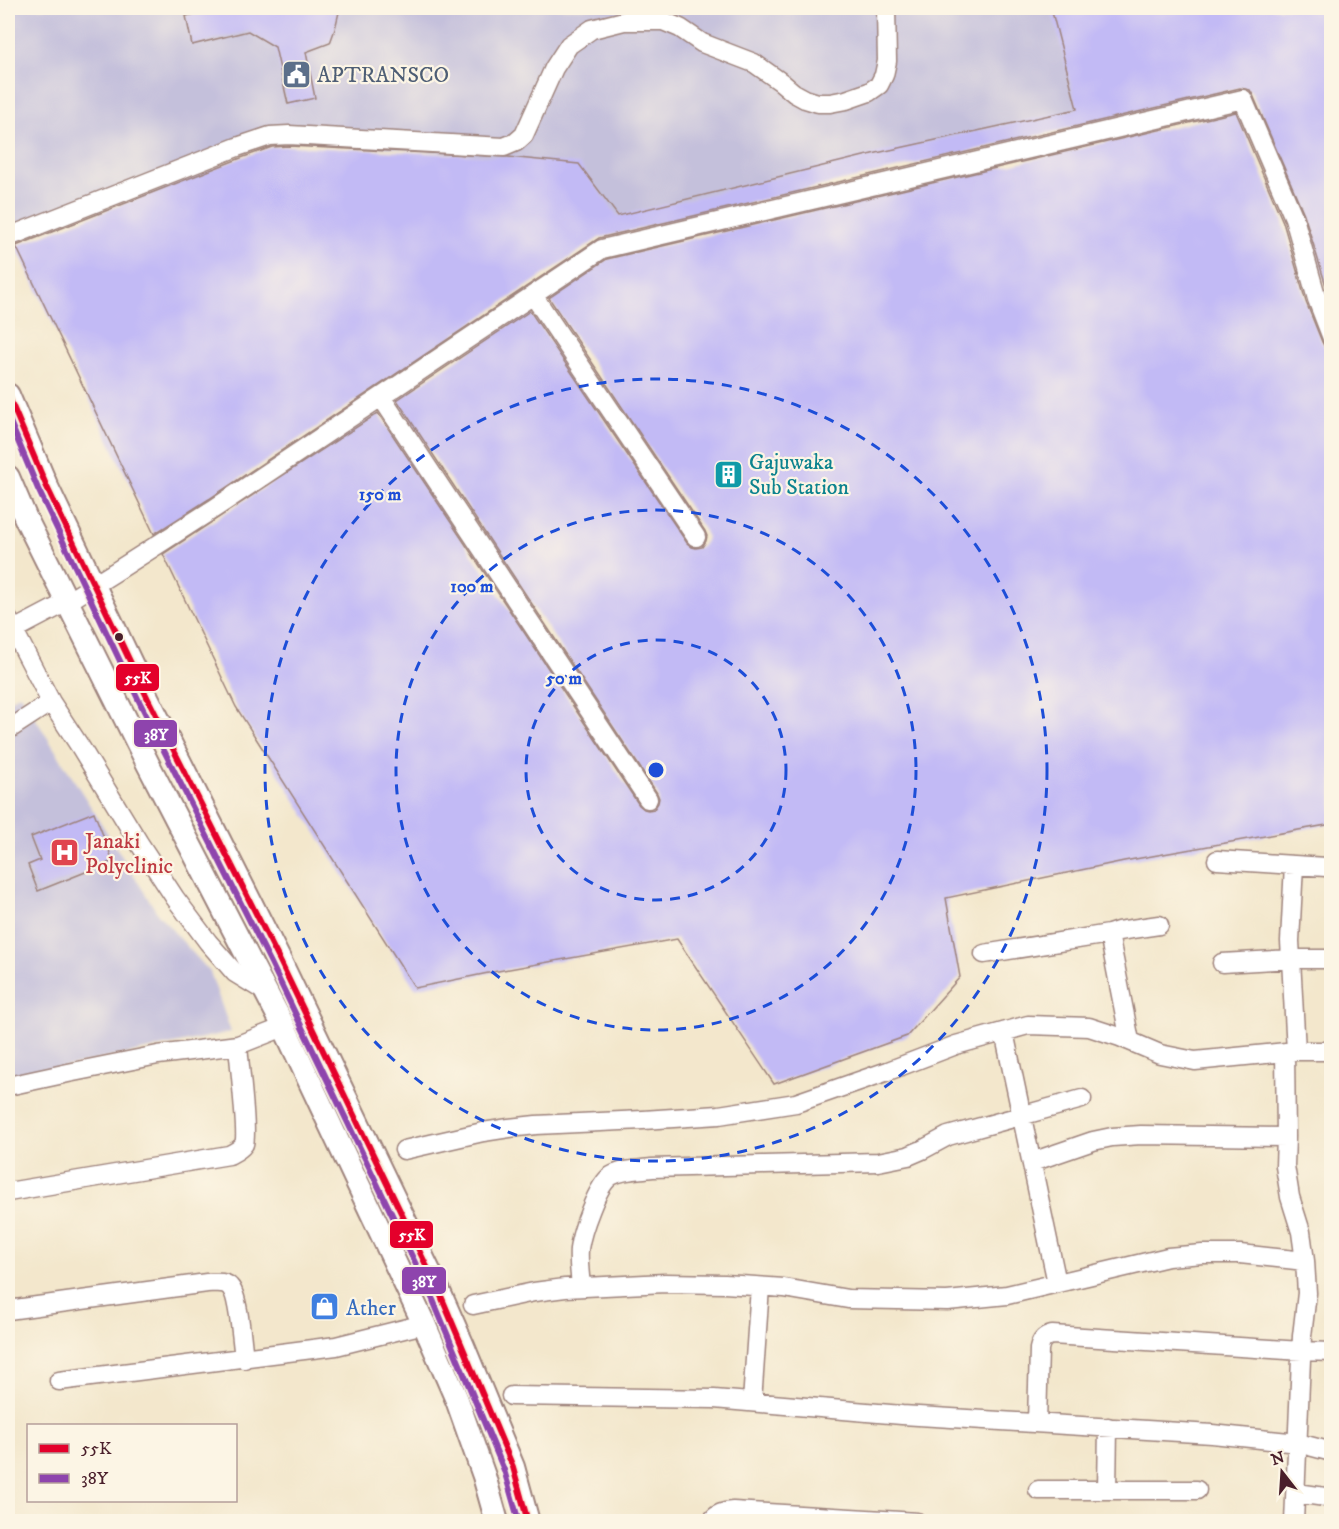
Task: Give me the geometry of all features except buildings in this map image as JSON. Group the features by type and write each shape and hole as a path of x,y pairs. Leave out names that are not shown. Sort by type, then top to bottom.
{"main road":[{"path":"8,395 46,485 93,585 279,959 441,1296 513,1467 528,1521"},
{"path":"8,477 26,519 148,764 284,1027 424,1324 457,1400 497,1521"}],"street":[{"path":"8,237 270,136 289,135 504,147 516,142 524,135 554,69 569,45 592,29 624,21 663,21 680,28 702,43 754,63 805,99 818,103 846,100 869,92 879,85 884,75 887,62 886,8"},
{"path":"266,992 235,973 201,933 175,897 51,702 9,628 67,602 215,508 602,249 1243,99 1294,218 1317,298 1332,339"},
{"path":"533,295 696,537"},
{"path":"381,397 648,799"},
{"path":"8,730 51,702"},
{"path":"1217,860 1332,869"},
{"path":"1294,865 1285,1166 1290,1197 1300,1232 1307,1293 1294,1521"},
{"path":"984,954 1159,925"},
{"path":"1110,934 1130,1041"},
{"path":"1222,963 1332,959"},
{"path":"404,1150 509,1128 719,1115 796,1103 956,1045 1028,1025 1089,1027 1160,1054 1195,1061 1290,1051 1332,1051"},
{"path":"8,1086 158,1055 238,1045 284,1027"},
{"path":"1004,1032 1057,1283"},
{"path":"8,1192 229,1155 239,1150 245,1142 238,1045"},
{"path":"581,1287 578,1262 584,1229 604,1183 610,1177 625,1171 652,1168 878,1162 908,1156 948,1137 1082,1100"},
{"path":"1032,1162 1093,1141 1112,1137 1141,1135 1286,1137"},
{"path":"474,1305 534,1292 665,1283 784,1288 848,1299 946,1301 1007,1295 1168,1257 1240,1254 1305,1261"},
{"path":"8,1310 207,1283 225,1283 231,1288 237,1304 244,1359"},
{"path":"752,1402 760,1287"},
{"path":"59,1381 336,1346 424,1324"},
{"path":"1037,1423 1039,1349 1045,1337 1052,1335 1332,1352"},
{"path":"511,1396 752,1402 902,1415 1212,1434 1298,1443 1332,1452"},
{"path":"1107,1490 1108,1427"},
{"path":"1038,1490 1197,1490"},
{"path":"1297,1493 1332,1497"},
{"path":"711,1521 715,1516 733,1511 917,1521"}],"shaded area":[{"path":"8,8 1051,8 1077,109 872,154 618,216 579,164 278,138 14,241 8,213"},
{"path":"20,694 158,914 210,972 231,1032 8,1079 8,701"}],"transit line":[{"name":"55K","path":"8,395 46,485 148,699 279,959 441,1296 513,1467 528,1522"},
{"name":"38Y","path":"8,417 38,489 140,703 271,963 433,1300 504,1470 519,1522"}],"place":[{"name":"APTRANSCO","path":"296,74"},
{"name":"Gajuwaka Sub Station","path":"728,474"},
{"name":"Janaki Polyclinic","path":"64,853"},
{"name":"Ather","path":"325,1307"}]}
